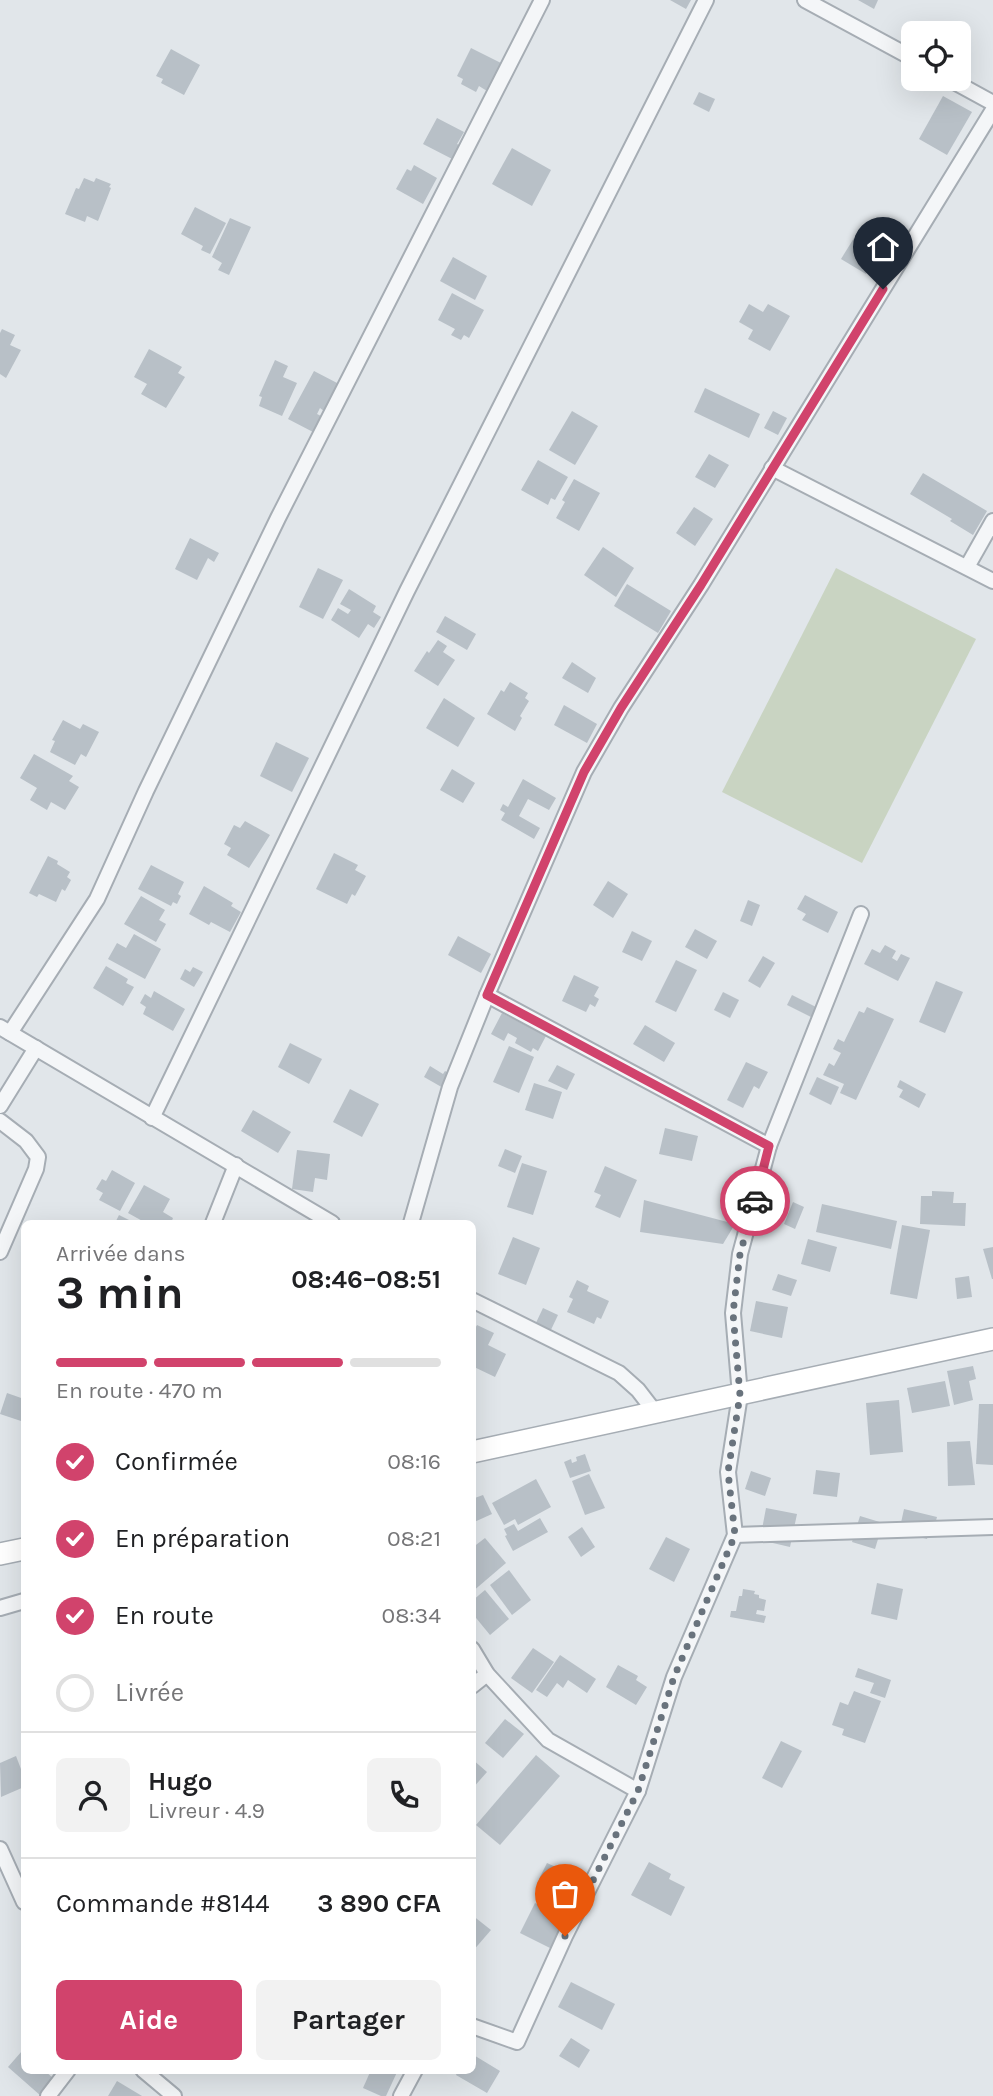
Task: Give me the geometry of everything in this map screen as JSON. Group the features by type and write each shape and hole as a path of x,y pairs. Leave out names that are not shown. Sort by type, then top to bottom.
{"main road":[{"path":"476,1451 993,1339"},
{"path":"0,1554 21,1550"}],"street":[{"path":"327,1220 5,1030 97,899 278,518 542,0"},
{"path":"152,1118 407,591 706,0"},
{"path":"805,0 901,52"},
{"path":"971,91 993,103"},
{"path":"412,1220 450,1087 584,772 621,708 701,585 993,110"},
{"path":"772,468 993,581"},
{"path":"967,567 993,521"},
{"path":"476,2027 517,2042 565,1936 638,1791 674,1677 735,1535 728,1472 740,1395 733,1313 740,1254 769,1146 861,914"},
{"path":"487,995 769,1146"},
{"path":"0,1107 36,1048"},
{"path":"0,1121 26,1140 38,1157 37,1169 0,1252"},
{"path":"214,1220 236,1165"},
{"path":"476,1302 620,1373 655,1412"},
{"path":"735,1535 993,1527"},
{"path":"0,1608 21,1602"},
{"path":"476,1656 486,1674 548,1740 638,1791"},
{"path":"476,1683 486,1674"},
{"path":"0,1849 5,1874 21,1898"},
{"path":"48,2096 65,2074"},
{"path":"148,2074 174,2096"},
{"path":"401,2096 413,2074"}],"green space":[{"path":"836,568 976,639 862,863 722,792"}],"building":[{"path":"670,0 691,0 686,9"},
{"path":"858,0 878,0 874,9"},
{"path":"471,48 501,63 487,91 479,86 476,92 461,84 463,79 457,76"},
{"path":"171,49 200,65 184,95 161,83 163,79 156,76"},
{"path":"699,92 715,99 709,112 693,104"},
{"path":"943,96 972,112 947,155 919,139"},
{"path":"437,118 464,132 457,144 465,148 458,162 423,144"},
{"path":"512,148 551,170 532,206 492,184"},
{"path":"414,165 437,178 423,204 396,189 407,169 411,171"},
{"path":"84,178 94,182 96,178 111,184 98,221 87,216 85,222 65,214 76,188 79,189"},
{"path":"195,207 226,223 210,254 201,250 203,246 181,234"},
{"path":"230,218 251,227 229,275 218,270 222,263 212,257"},
{"path":"854,238 879,252 866,274 841,259"},
{"path":"453,257 487,276 475,300 440,281"},
{"path":"452,293 484,310 469,338 464,335 461,340 451,335 455,329 438,320"},
{"path":"749,304 763,312 768,304 790,316 770,351 748,339 753,330 739,322"},
{"path":"2,329 15,335 10,345 21,350 6,378 0,374"},
{"path":"149,349 182,367 178,373 185,377 166,408 141,394 147,384 134,377"},
{"path":"275,360 288,366 283,377 297,383 282,416 259,406 262,397 259,396"},
{"path":"314,371 339,384 324,411 320,408 317,414 321,416 313,432 288,419"},
{"path":"705,388 760,414 749,438 694,412"},
{"path":"572,411 598,426 575,465 549,450"},
{"path":"773,411 787,418 778,435 764,428"},
{"path":"709,454 729,465 715,488 695,477"},
{"path":"538,460 568,477 555,500 551,498 548,505 521,490"},
{"path":"923,473 987,511 973,535 910,494"},
{"path":"574,479 600,493 579,531 556,518"},
{"path":"694,507 713,519 695,546 676,533"},
{"path":"190,538 219,553 214,562 208,558 197,580 175,569"},
{"path":"603,547 634,568 616,597 584,575"},
{"path":"318,568 343,580 323,619 299,607"},
{"path":"627,584 671,611 658,633 614,606"},
{"path":"349,589 376,606 373,612 381,617 374,628 368,624 359,638 331,620 338,608 348,614 351,610 340,604"},
{"path":"445,616 476,634 467,650 436,632"},
{"path":"438,640 447,646 443,652 455,660 438,686 414,671"},
{"path":"572,662 596,678 588,693 562,678"},
{"path":"510,682 528,693 525,698 529,701 515,731 487,714 501,690 504,692"},
{"path":"444,698 475,718 458,747 426,728"},
{"path":"564,705 597,724 587,743 554,725"},
{"path":"63,720 80,729 83,724 99,732 86,757 81,754 75,765 50,752 55,741 52,740"},
{"path":"276,742 309,758 292,792 260,776"},
{"path":"34,754 73,776 69,781 79,787 65,810 51,802 47,810 30,800 37,788 20,778"},
{"path":"452,769 475,783 463,803 440,790"},
{"path":"523,779 556,798 549,810 528,799 519,816 540,828 534,839 501,820 505,813 500,810 503,804 508,807"},
{"path":"245,821 270,835 249,868 227,855 231,848 224,844 234,825 240,828"},
{"path":"334,853 358,865 355,870 366,876 355,896 352,894 347,904 316,889"},
{"path":"48,856 70,872 67,877 71,880 65,891 62,889 56,902 39,894 37,897 29,893"},
{"path":"151,865 184,882 177,904 173,902 171,906 138,889"},
{"path":"608,881 628,894 613,918 593,905"},
{"path":"204,886 233,903 231,906 241,912 230,932 189,914"},
{"path":"805,895 838,912 828,933 802,920 806,914 797,909"},
{"path":"141,896 165,910 159,920 166,924 156,942 124,924"},
{"path":"748,900 760,905 752,926 740,921"},
{"path":"695,929 717,941 707,959 685,947"},
{"path":"632,931 652,941 642,961 622,952"},
{"path":"134,934 161,949 145,979 108,959 117,943 126,948"},
{"path":"458,936 491,954 481,973 448,955"},
{"path":"885,945 896,951 892,958 897,961 901,954 910,958 898,981 864,964 872,949 880,953"},
{"path":"763,956 775,963 760,988 748,981"},
{"path":"676,960 697,970 676,1012 655,1002"},
{"path":"106,966 128,979 126,983 134,987 123,1006 93,988"},
{"path":"193,967 203,972 194,987 180,979 185,969 190,972"},
{"path":"574,975 599,987 594,996 599,999 595,1007 590,1004 586,1012 562,1001"},
{"path":"936,981 963,992 945,1033 919,1022"},
{"path":"154,991 185,1009 173,1031 143,1014 146,1007 140,1003 145,994 151,998"},
{"path":"723,992 739,1000 730,1018 714,1010"},
{"path":"792,995 818,1008 813,1018 787,1005"},
{"path":"867,1007 894,1019 856,1100 840,1093 844,1084 823,1075 829,1063 834,1066 841,1053 833,1049 838,1039 844,1042 859,1011 864,1013"},
{"path":"502,1013 546,1036 538,1051 533,1048 531,1052 515,1043 517,1038 508,1033 504,1041 491,1034"},
{"path":"645,1025 675,1043 664,1062 633,1044"},
{"path":"290,1043 322,1059 309,1084 278,1067"},
{"path":"509,1046 534,1057 519,1093 493,1082"},
{"path":"746,1062 768,1072 759,1089 754,1086 743,1108 727,1100"},
{"path":"557,1065 575,1074 567,1090 548,1081"},
{"path":"430,1066 443,1074 445,1071 453,1075 445,1089 424,1077"},
{"path":"817,1077 839,1087 831,1105 809,1094"},
{"path":"900,1080 926,1094 919,1108 899,1097 903,1090 897,1087"},
{"path":"534,1083 562,1092 553,1119 525,1110"},
{"path":"350,1089 379,1104 362,1137 333,1122"},
{"path":"253,1110 291,1132 278,1153 241,1131"},
{"path":"665,1128 698,1136 692,1161 659,1154"},
{"path":"505,1149 522,1156 515,1173 498,1166"},
{"path":"297,1150 330,1154 327,1180 315,1178 313,1192 292,1189"},
{"path":"522,1163 547,1171 533,1215 507,1207"},
{"path":"605,1166 637,1180 620,1218 595,1207 601,1195 594,1192"},
{"path":"112,1170 135,1183 120,1211 99,1200 103,1193 96,1189 102,1179 106,1181"},
{"path":"144,1185 170,1199 163,1212 173,1218 141,1220 128,1213"},
{"path":"932,1191 954,1192 953,1203 966,1203 965,1226 920,1224 921,1196 932,1196"},
{"path":"777,1193 789,1197 779,1226 767,1222"},
{"path":"644,1200 735,1224 723,1244 640,1232"},
{"path":"793,1202 804,1207 795,1229 784,1224"},
{"path":"822,1204 897,1221 891,1249 816,1232"},
{"path":"119,1215 129,1220 116,1220"},
{"path":"902,1225 930,1230 917,1299 890,1294"},
{"path":"513,1237 540,1248 526,1285 498,1274"},
{"path":"808,1239 837,1247 830,1272 801,1264"},
{"path":"993,1247 993,1279 992,1279 983,1249"},
{"path":"778,1274 797,1280 791,1296 772,1290"},
{"path":"969,1276 972,1297 957,1299 955,1278"},
{"path":"577,1280 589,1286 587,1291 609,1301 601,1319 597,1317 594,1324 567,1312 573,1299 569,1297"},
{"path":"756,1301 788,1307 782,1338 750,1331"},
{"path":"543,1308 558,1315 549,1334 534,1327"},
{"path":"476,1327 494,1333 488,1345 506,1354 495,1377 476,1368"},
{"path":"973,1366 976,1379 969,1381 973,1400 954,1405 947,1371"},
{"path":"945,1381 950,1406 912,1413 907,1388"},
{"path":"7,1393 21,1398 21,1421 0,1414"},
{"path":"899,1400 903,1452 870,1455 866,1403"},
{"path":"979,1404 993,1404 993,1465 976,1464"},
{"path":"970,1441 975,1485 948,1486 947,1442"},
{"path":"585,1454 591,1471 570,1478 564,1462 571,1459 572,1463 577,1461 576,1457"},
{"path":"816,1470 840,1473 837,1497 813,1494"},
{"path":"751,1471 771,1478 765,1496 745,1489"},
{"path":"589,1474 605,1508 585,1515 572,1481"},
{"path":"536,1479 551,1507 518,1525 515,1519 504,1525 492,1503"},
{"path":"483,1495 492,1514 476,1521 476,1498"},
{"path":"766,1508 797,1514 790,1547 760,1540"},
{"path":"904,1509 937,1517 934,1528 930,1527 927,1539 899,1532"},
{"path":"860,1516 883,1523 875,1549 852,1542"},
{"path":"540,1518 548,1532 513,1551 504,1529 514,1524 518,1531"},
{"path":"582,1527 595,1547 581,1557 568,1537"},
{"path":"666,1537 690,1549 674,1582 649,1569"},
{"path":"485,1538 506,1563 476,1589 476,1545"},
{"path":"509,1570 531,1600 512,1615 490,1585"},
{"path":"877,1583 903,1589 897,1620 871,1614"},
{"path":"743,1589 755,1591 754,1594 766,1600 764,1611 757,1610 756,1614 766,1616 764,1623 730,1617 731,1611 736,1611"},
{"path":"485,1590 509,1619 490,1635 476,1618 476,1598"},
{"path":"533,1648 554,1662 532,1693 511,1678"},
{"path":"560,1655 596,1679 587,1693 568,1680 563,1688 557,1683 547,1697 536,1690"},
{"path":"618,1665 638,1676 636,1680 647,1687 636,1705 606,1687"},
{"path":"858,1668 891,1680 885,1698 870,1693 874,1683 855,1677"},
{"path":"854,1691 881,1701 865,1743 842,1735 844,1729 832,1725 840,1702 848,1705"},
{"path":"505,1719 524,1734 503,1758 485,1743"},
{"path":"781,1741 802,1751 782,1788 762,1778"},
{"path":"536,1755 560,1776 500,1845 476,1825"},
{"path":"16,1756 21,1769 21,1788 1,1797 0,1763"},
{"path":"476,1762 487,1772 476,1784"},
{"path":"649,1862 671,1874 669,1879 685,1887 671,1916 631,1895"},
{"path":"547,1863 571,1874 562,1891 539,1879"},
{"path":"535,1903 570,1921 554,1950 520,1933"},
{"path":"476,1918 491,1930 476,1947"},
{"path":"571,1982 615,2004 602,2030 558,2007"},
{"path":"571,2038 590,2050 579,2068 559,2056"},
{"path":"21,2052 21,2074 48,2074 55,2080 41,2096 8,2067"},
{"path":"476,2056 500,2071 487,2093 456,2075 476,2074"},
{"path":"369,2074 396,2074 386,2096 363,2088"},
{"path":"117,2081 142,2096 108,2096"}],"way so far":[{"path":"565,1936 638,1791 674,1677 735,1535 728,1472 740,1395 733,1313 740,1254 755,1201"}],"route":[{"path":"755,1201 769,1146 487,995 584,772 621,708 701,585 883,289"}]}
